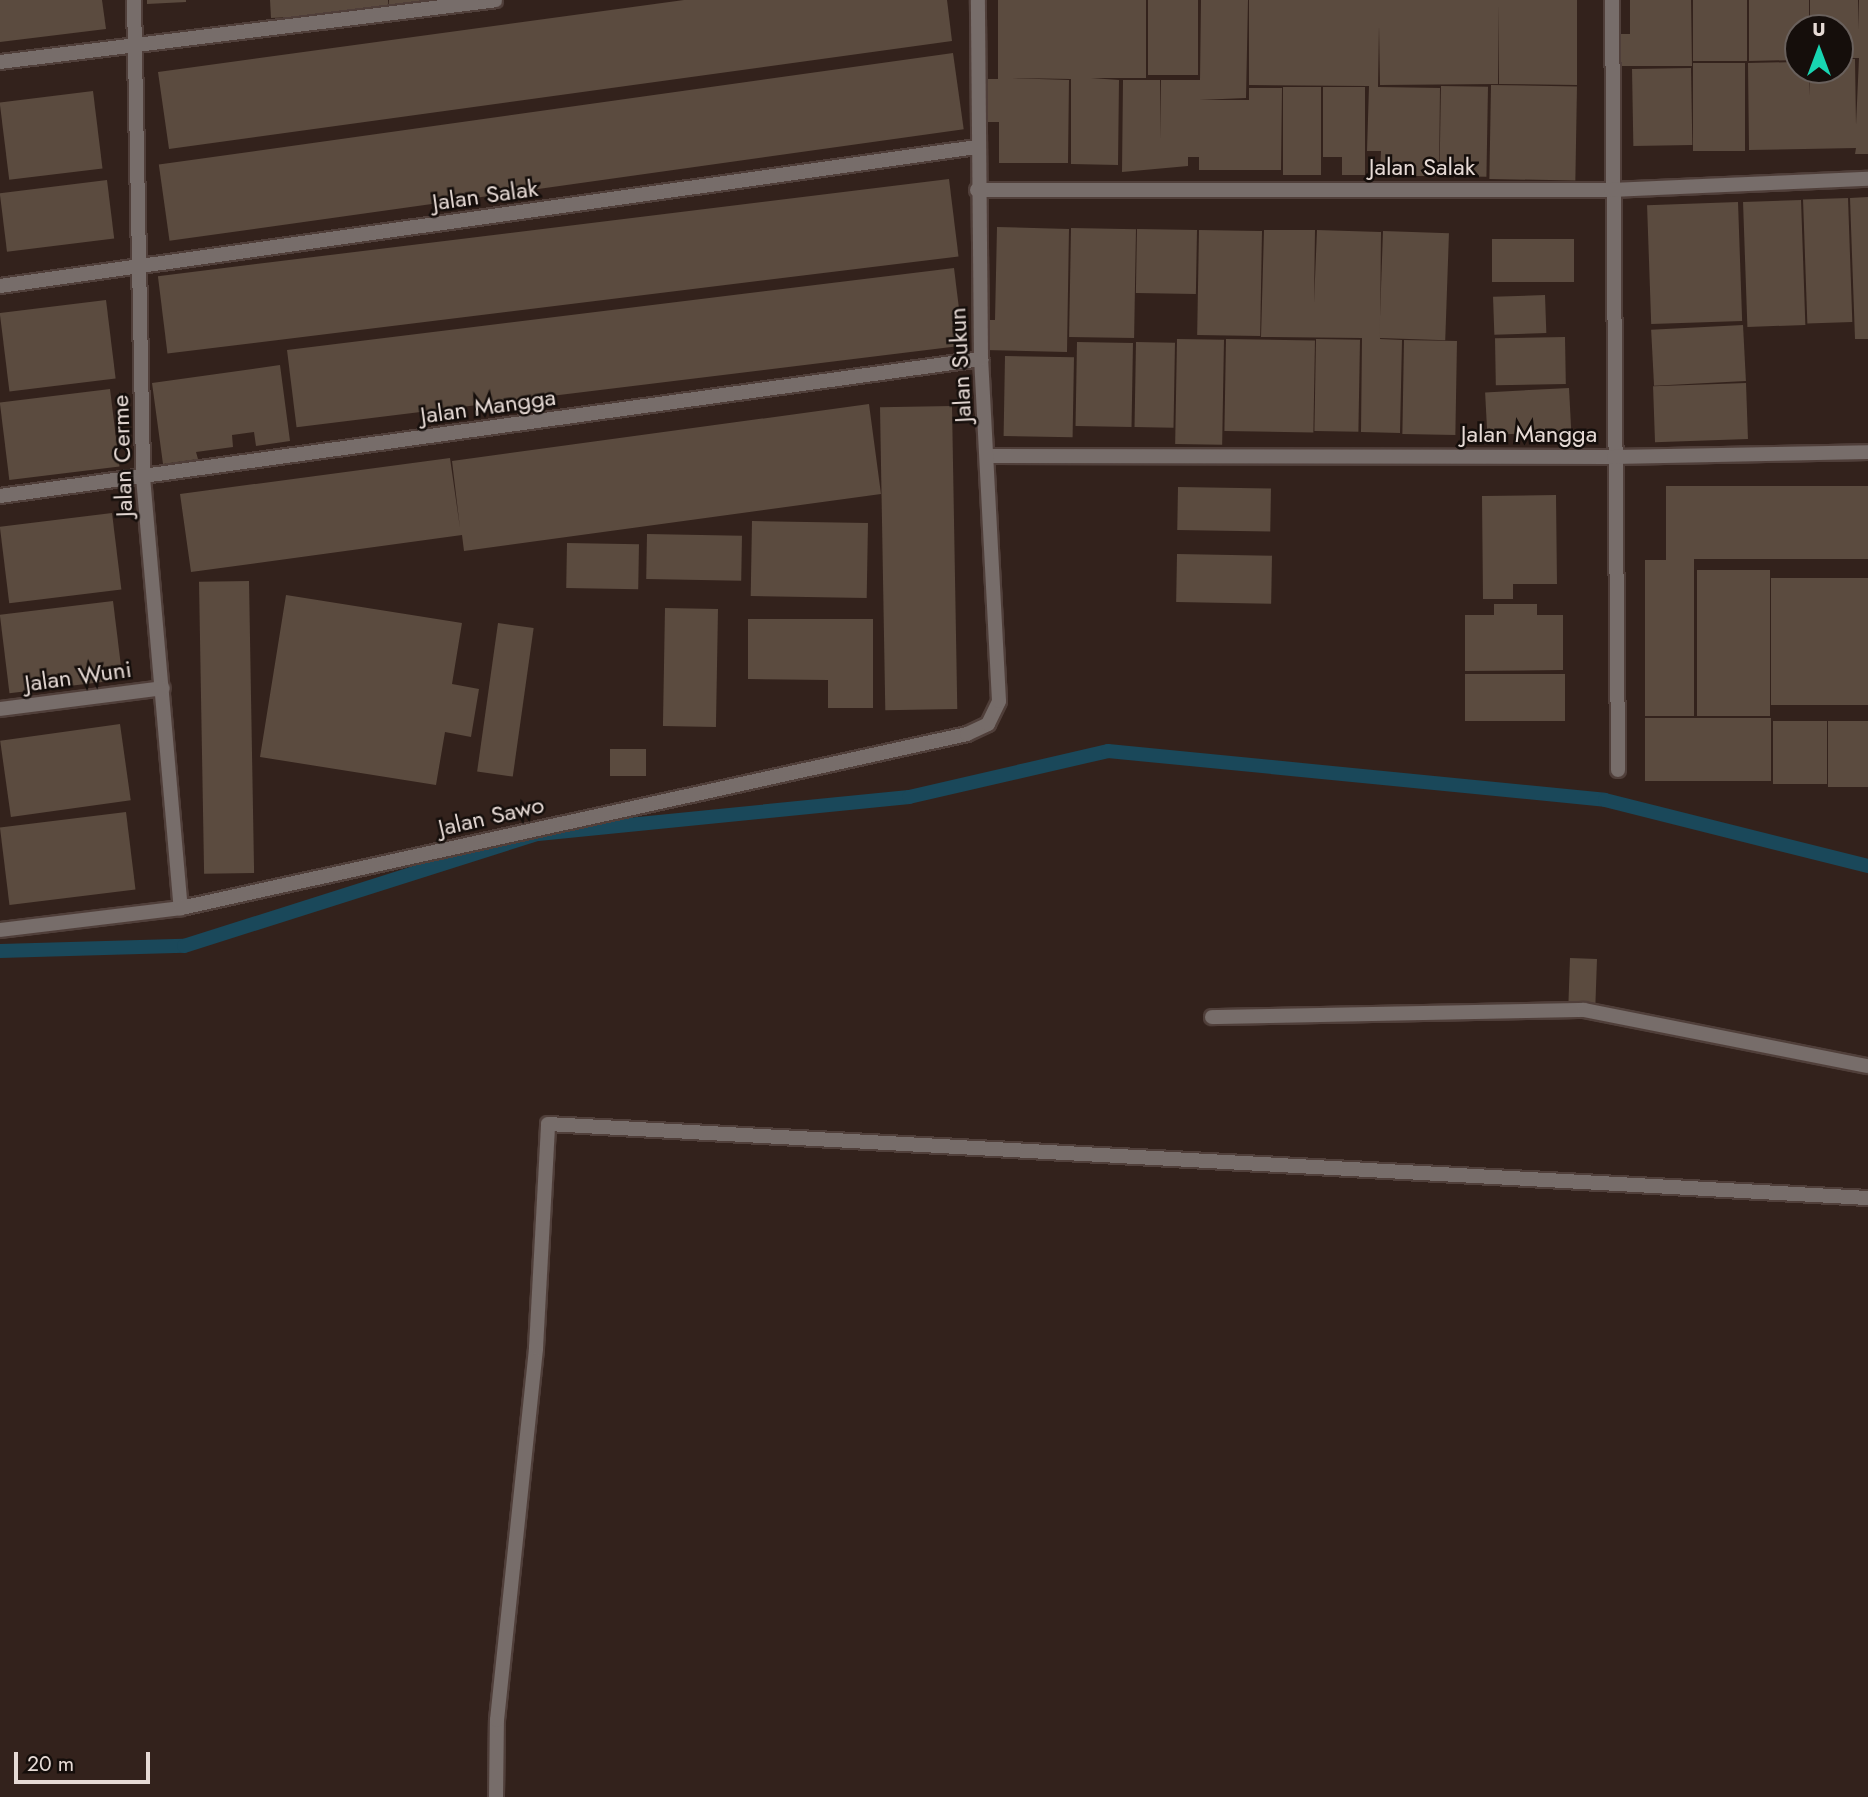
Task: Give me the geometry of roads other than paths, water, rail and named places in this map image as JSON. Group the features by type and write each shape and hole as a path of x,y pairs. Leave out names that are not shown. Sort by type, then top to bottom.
{"street":[{"name":"Jalan Cerme","path":"134,0 143,477 181,908"},
{"path":"0,62 136,42 495,0"},
{"name":"Jalan Sukun","path":"978,0 977,190 981,359 999,701 988,724"},
{"name":"Jalan Mangga","path":"987,456 1614,457 1612,0"},
{"name":"Jalan Salak","path":"0,286 977,147"},
{"name":"Jalan Salak","path":"977,190 1611,190 1868,179"},
{"name":"Jalan Mangga","path":"0,496 981,359"},
{"path":"1618,770 1614,457 1868,452"},
{"name":"Jalan Wuni","path":"0,709 163,688"},
{"name":"Jalan Sawo","path":"0,930 181,908 967,734 988,724"},
{"path":"1212,1017 1584,1010 1868,1066"},
{"path":"496,1797 497,1720 536,1348 548,1124 1868,1198"}],"waterway":[{"path":"0,951 184,946 538,834 909,797 1108,751 1605,800 1868,866"}]}
